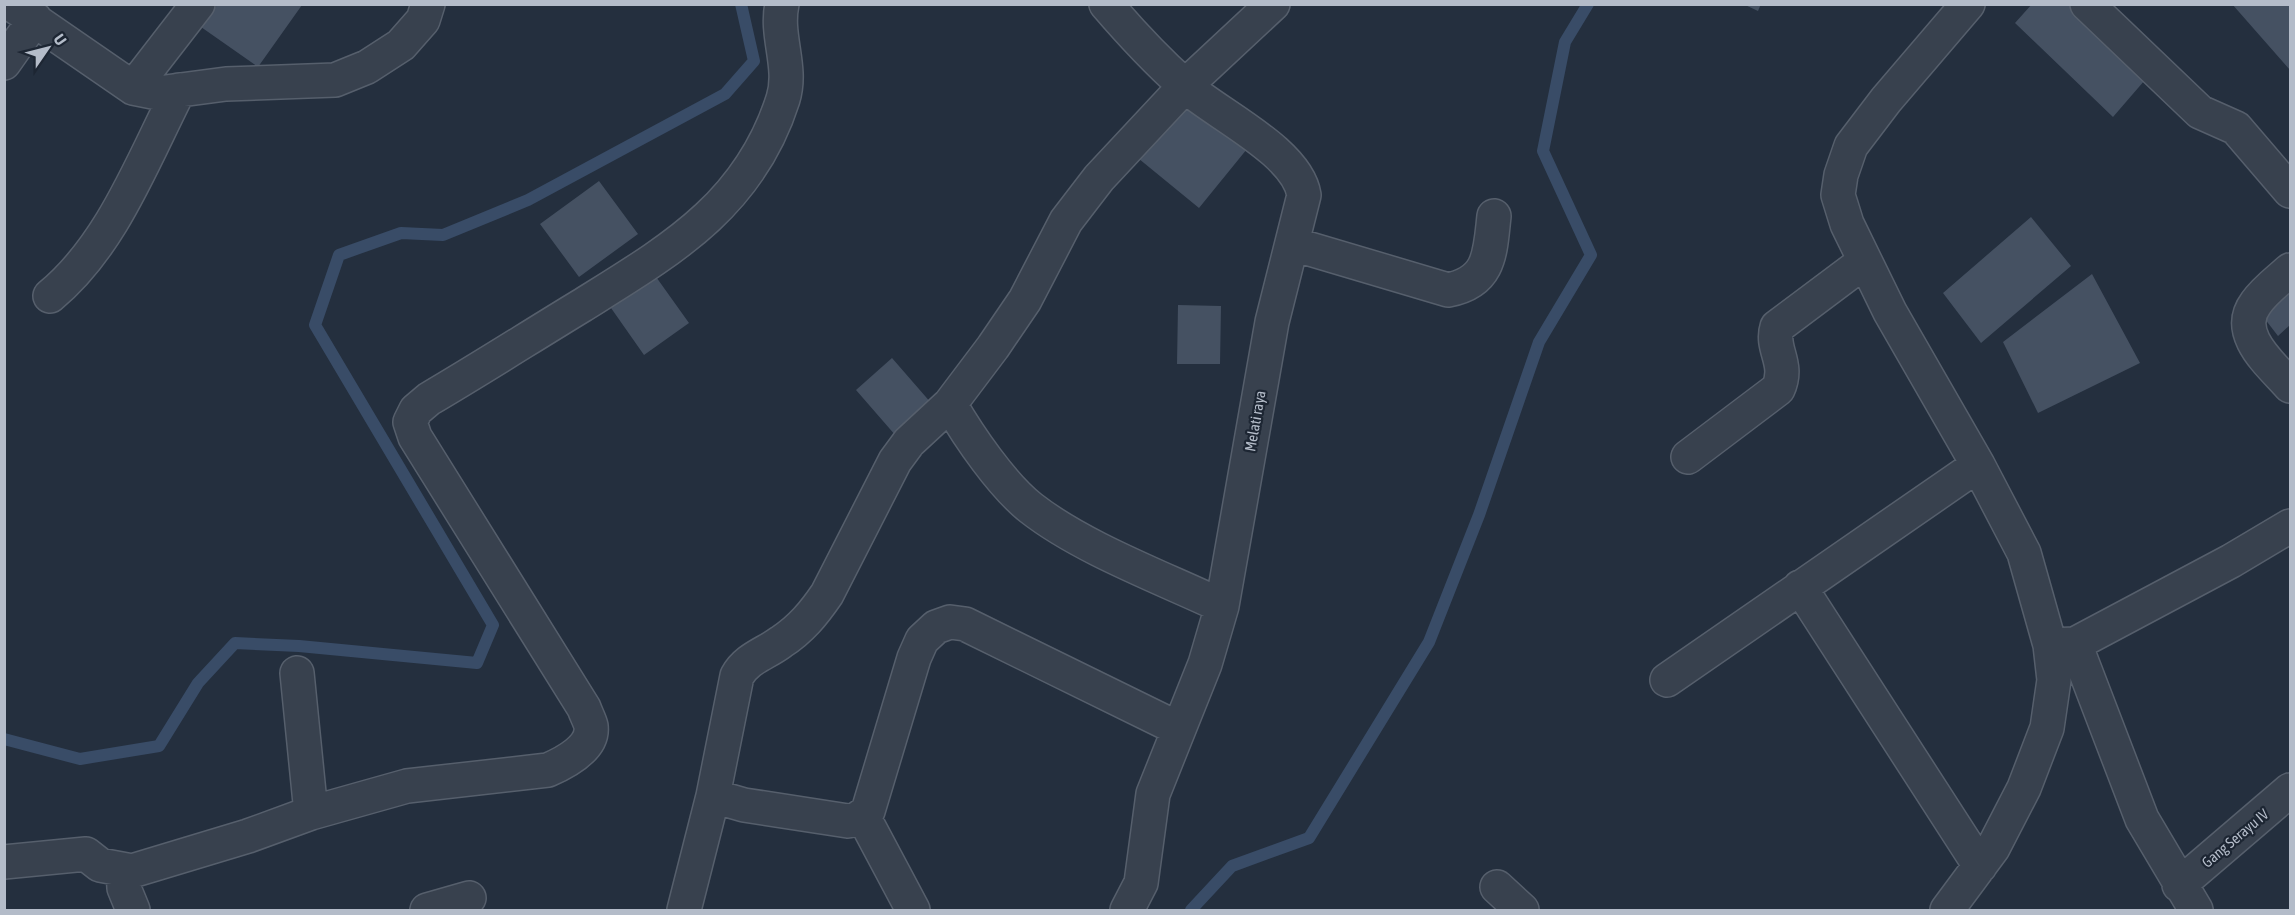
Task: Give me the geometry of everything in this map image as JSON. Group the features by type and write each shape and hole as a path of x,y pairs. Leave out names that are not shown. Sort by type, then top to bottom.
{"street":[{"path":"133,88 198,4"},
{"path":"4,63 23,12 133,88 158,93 237,84 335,80 367,67 401,45 423,20 428,4"},
{"path":"4,862 86,854 100,865 123,871 145,868 311,813 407,786 548,770 562,764 585,744 591,727 584,708 415,437 410,428 411,418 429,399 656,259 686,238 729,195 764,142 783,100 787,77 782,4"},
{"name":"Melati raya","path":"1106,4 1185,86 1274,152 1295,173 1302,184 1304,195 1272,322 1222,606 1205,664 1153,794 1141,883 1127,910"},
{"path":"684,910 713,796 737,676 742,667 780,643 802,626 815,611 827,594 895,461 909,442 956,413 1025,300 1066,221 1099,178 1185,86 1273,4"},
{"path":"1968,4 1886,100 1851,146 1841,175 1838,195 1842,212 1890,312 1978,465 2024,553 2142,819 2187,898"},
{"path":"2086,4 2200,112 2236,128 2290,191"},
{"path":"50,296 72,278 117,211 179,90"},
{"path":"1293,244 1448,290 1472,282 1481,272 1488,260 1494,216"},
{"path":"1688,457 1778,389 1784,371 1775,339 1777,327 1865,261"},
{"path":"2290,270 2257,301 2249,314 2249,331 2257,350 2290,386"},
{"path":"956,413 997,471 1030,507 1065,531 1222,606"},
{"path":"1667,680 1978,465"},
{"path":"1947,910 1993,848 2024,788 2046,728 2063,644 2231,561 2290,526"},
{"path":"1800,586 1980,866"},
{"path":"713,796 744,805 848,821 863,816 868,811 914,658 928,633 950,622 965,624 1179,729"},
{"path":"297,673 311,813"},
{"name":"Gang Serayu IV","path":"2187,898 2290,790"},
{"path":"863,816 913,910"},
{"path":"123,871 126,895 133,910"},
{"path":"1497,887 1522,910"},
{"path":"427,910 470,898"}],"building":[{"path":"1743,4 1761,4 1758,11"},
{"path":"2032,4 2078,4 2151,73 2113,117 2015,23"},
{"path":"2232,4 2290,4 2290,70"},
{"path":"217,5 302,5 258,67 201,27"},
{"path":"1180,95 1247,149 1199,208 1133,154"},
{"path":"599,181 638,234 579,277 540,224"},
{"path":"2031,217 2071,266 1981,343 1943,293"},
{"path":"649,267 689,323 644,355 604,298"},
{"path":"2092,274 2140,363 2038,413 2003,342"},
{"path":"2290,283 2290,325 2278,336 2258,310"},
{"path":"1178,305 1221,306 1220,364 1177,364"},
{"path":"892,358 932,404 896,436 856,390"}],"waterway":[{"path":"4,739 80,759 159,746 198,683 235,643 299,646 477,663 493,625 315,325 339,255 401,233 443,235 528,200 725,94 754,61 741,4"},
{"path":"1191,910 1232,866 1309,838 1429,642 1479,515 1539,342 1591,255 1543,151 1565,42 1588,4"}]}
